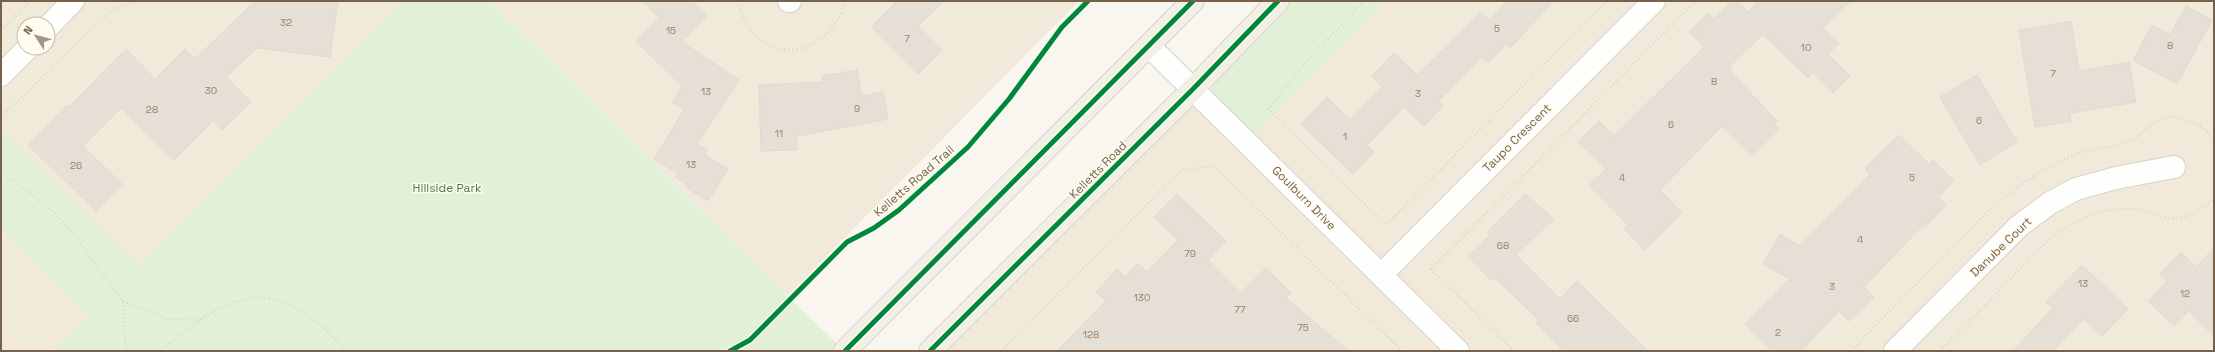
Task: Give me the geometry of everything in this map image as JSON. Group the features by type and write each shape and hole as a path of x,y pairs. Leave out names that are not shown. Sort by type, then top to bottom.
{"main road":[{"path":"845,351 1193,1"},
{"name":"Kelletts Road","path":"930,351 1193,89 1278,1"}],"street":[{"path":"56,19 73,1"},
{"name":"Taupo Crescent","path":"1381,275 1654,1"},
{"name":"Goulburn Drive","path":"1149,46 1458,351"},
{"path":"1,76 20,56"},
{"name":"Danube Court","path":"1895,351 2019,226 2050,203 2076,189 2116,178 2174,167"}],"path":[{"path":"1,30 30,1"},
{"path":"1,117 104,17 115,8 132,1"},
{"path":"737,1 744,21 760,40 777,47 794,50 803,49 826,34 839,16 844,1"},
{"path":"1364,1 1312,55 1268,109 1386,225 1607,1"},
{"path":"1514,351 1431,269 1696,1"},
{"path":"1001,351 1181,170 1214,166 1402,351"},
{"path":"1,171 54,212 70,229 123,300 168,319 202,320"},
{"path":"1940,351 2039,249 2059,232 2072,224 2100,213 2124,208 2137,209 2176,218 2188,217 2202,209 2214,198"},
{"path":"160,351 202,320 226,305 246,300 263,299 278,301 307,313 320,322 345,351"},
{"path":"123,300 126,351"}],"shaded area":[{"path":"1,1 403,1 53,351 1,351"},
{"path":"489,1 1079,1 787,296"},
{"path":"1278,1 2214,1 2214,351 930,351"}],"green space":[{"name":"Hillside Park","path":"403,1 489,1 787,296 845,351 53,351 87,317 1,229 1,128 139,265"},
{"path":"1278,1 1385,1 1277,110 1248,143 1193,89"}],"building":[{"path":"255,1 338,1 330,57 257,48 226,77 251,102 222,130 213,121 174,160 121,108 83,146 122,184 96,211 28,145 67,105 69,107 126,49 155,79 185,49 195,59"},
{"path":"643,1 691,1 707,16 682,42 739,80 697,144 708,150 705,155 728,169 708,201 687,188 689,186 675,177 678,173 654,159 684,110 672,102 682,86 636,41 659,18"},
{"path":"897,1 944,1 918,26 942,50 918,74 871,27"},
{"path":"1507,1 1554,1 1510,48 1507,44 1488,63 1482,57 1439,101 1443,106 1424,126 1404,107 1367,145 1374,152 1353,174 1301,124 1327,97 1350,120 1382,87 1372,76 1394,53 1417,75 1481,12 1489,20"},
{"path":"1732,1 1737,1 1748,12 1758,1 1851,1 1823,28 1839,43 1828,54 1850,76 1833,93 1813,73 1808,78 1763,34 1729,67 1732,70 1731,72 1777,121 1775,124 1779,129 1752,156 1722,126 1660,190 1682,213 1645,250 1624,229 1628,225 1589,185 1606,169 1578,142 1599,121 1614,136 1704,47 1689,32 1708,13 1714,19"},
{"path":"2186,6 2212,20 2177,84 2133,60 2152,25 2170,35"},
{"path":"2071,21 2079,71 2129,62 2136,102 2070,113 2071,121 2035,127 2019,30"},
{"path":"857,70 862,96 883,92 888,119 797,136 797,150 761,151 759,85 823,82 822,76"},
{"path":"1977,75 2017,142 1980,165 1940,97"},
{"path":"1899,135 1929,164 1933,160 1954,181 1938,197 1946,205 1924,228 1922,226 1864,287 1874,297 1849,321 1839,311 1801,351 1773,351 1745,324 1789,279 1763,264 1780,234 1800,246 1870,174 1865,168"},
{"path":"1177,194 1226,241 1208,260 1241,293 1266,268 1291,293 1286,298 1349,351 1057,351 1106,301 1096,292 1117,269 1125,277 1138,263 1147,272 1178,240 1154,217"},
{"path":"1525,194 1554,219 1516,255 1560,299 1577,281 1648,351 1564,351 1536,323 1539,320 1495,278 1492,281 1468,256 1491,234 1487,232"},
{"path":"2214,248 2214,336 2189,311 2174,326 2148,301 2167,281 2160,274 2181,252 2196,267"},
{"path":"2082,265 2128,309 2102,336 2084,319 2053,351 2013,351 2053,308 2046,302"}],"cycle path":[{"name":"Kelletts Road Trail","path":"730,351 750,340 847,242 874,228 899,210 968,147 1009,99 1062,27 1088,1"},
{"path":"845,351 1193,1"},
{"path":"930,351 1193,89 1278,1"}]}
